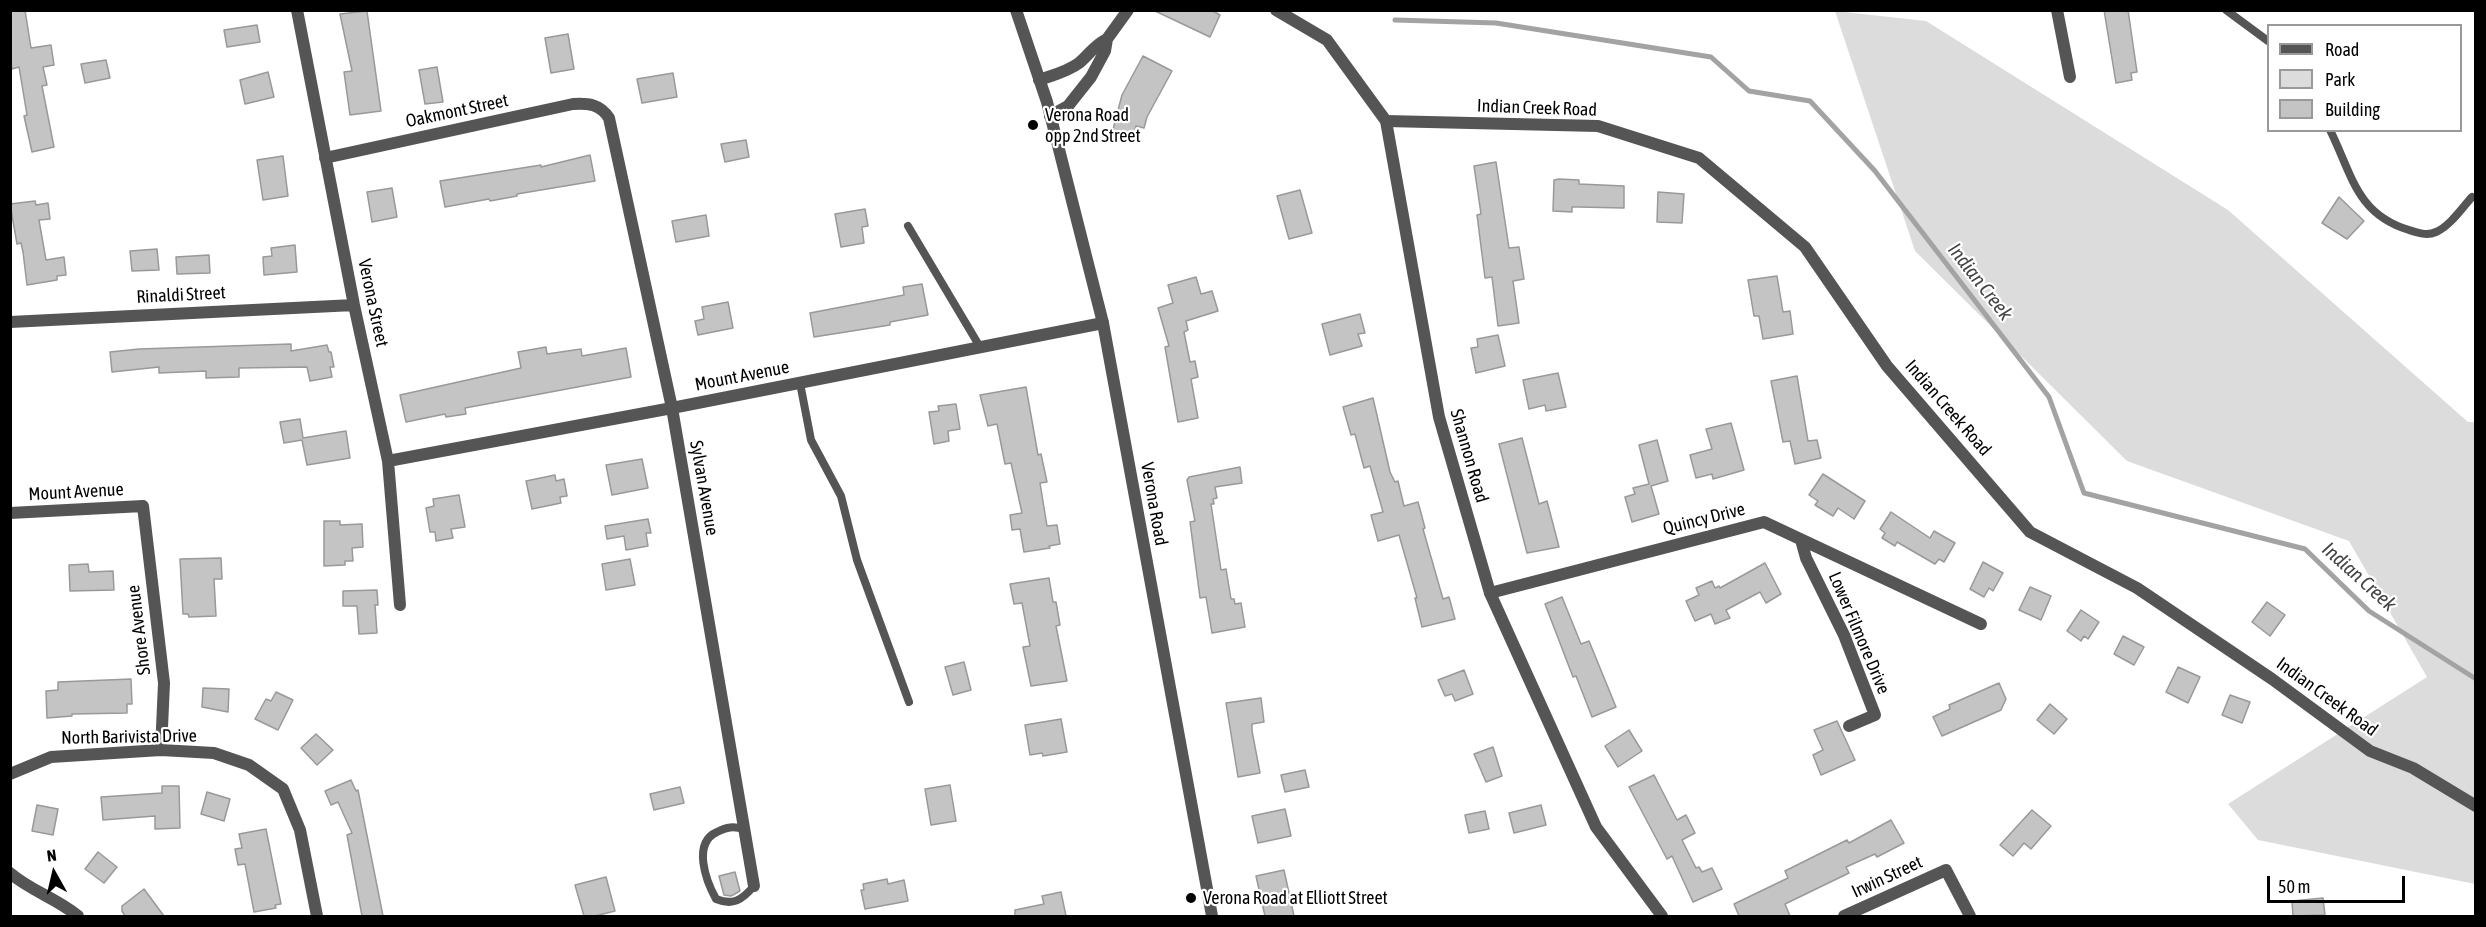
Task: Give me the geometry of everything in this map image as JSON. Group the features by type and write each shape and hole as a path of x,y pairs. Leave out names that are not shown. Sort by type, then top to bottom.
{"street":[{"name":"Verona Street","path":"297,10 354,305 388,461 400,605"},
{"name":"Verona Road","path":"1016,10 1047,102 1103,322 1210,915"},
{"path":"1050,116 1068,106 1091,77 1105,51 1107,39 1128,10"},
{"name":"Shannon Road","path":"1276,10 1327,40 1386,121 1438,417 1490,593 1596,827 1662,916"},
{"path":"2057,10 2070,78"},
{"path":"1039,80 1059,74 1079,63 1095,45 1107,39"},
{"name":"Oakmont Street","path":"325,158 573,104 586,103 596,106"},
{"name":"Sylvan Avenue","path":"596,106 609,118 672,408 754,886"},
{"name":"Indian Creek Road","path":"1386,121 1598,126 1699,158 1804,247 1887,366 2030,532 2137,588 2272,679 2370,751 2413,768 2475,806"},
{"name":"Rinaldi Street","path":"10,322 354,305"},
{"name":"Mount Avenue","path":"388,461 672,408 1103,322"},
{"name":"Mount Avenue","path":"10,513 143,506"},
{"name":"Shore Avenue","path":"143,506 164,683 161,750"},
{"name":"Quincy Drive","path":"1490,593 1764,522 1982,624"},
{"name":"Lower Filmore Drive","path":"1801,540 1806,558 1844,635 1875,715 1849,726"},
{"name":"North Barivista Drive","path":"10,774 51,757 161,750 214,753 249,765 283,789 300,830 317,916"},
{"name":"Irwin Street","path":"1844,916 1946,870 1970,916"},
{"path":"10,873 23,884 51,896 78,916"}],"lane":[{"path":"2226,10 2267,39"},
{"path":"2331,132 2353,184 2377,216 2396,226 2428,235 2438,232 2472,197"},
{"path":"908,226 980,347"},
{"path":"800,383 811,440 840,496 857,560 909,702"},
{"path":"744,829 728,827 707,838 703,846 704,864 709,887 716,899 726,903 736,902 754,886"}],"green space":[{"path":"1835,11 1926,21 2228,210 2468,422 2475,422 2475,884 2258,840 2228,804 2427,677 2349,541 2127,461 1915,251"}],"building":[{"path":"10,10 25,10 31,48 51,45 54,65 43,67 47,85 42,86 54,147 32,152 24,116 27,115 19,67 12,69 10,61"},
{"path":"1153,10 1211,10 1220,15 1210,37"},
{"path":"2104,10 2128,10 2137,72 2131,73 2132,80 2116,83"},
{"path":"367,11 381,111 350,115 344,72 352,71 340,14"},
{"path":"257,25 260,42 227,47 224,30"},
{"path":"568,34 574,69 551,73 545,38"},
{"path":"1143,56 1172,71 1147,117 1144,128 1136,126 1133,139 1112,133 1122,95"},
{"path":"106,60 110,78 85,83 81,64"},
{"path":"437,67 443,102 425,104 419,70"},
{"path":"268,72 274,97 245,104 240,80"},
{"path":"673,73 677,97 642,103 637,79"},
{"path":"746,140 749,157 725,162 721,144"},
{"path":"590,155 595,181 445,207 440,181 541,165 541,167"},
{"path":"283,156 288,196 263,200 257,160"},
{"path":"1496,162 1509,248 1519,247 1524,279 1513,281 1519,323 1498,326 1492,277 1485,278 1477,215 1481,214 1474,166"},
{"path":"1554,180 1579,180 1579,184 1624,186 1624,208 1572,207 1572,212 1553,211"},
{"path":"392,188 397,217 372,222 367,192"},
{"path":"1300,190 1312,233 1289,239 1277,196"},
{"path":"1658,192 1684,194 1682,223 1657,222"},
{"path":"2339,197 2364,221 2347,239 2322,223"},
{"path":"35,201 36,205 48,203 50,219 39,220 46,260 64,257 66,275 57,276 57,280 27,285 23,252 21,243 17,244 10,204"},
{"path":"865,209 868,226 862,227 864,243 841,247 835,214"},
{"path":"706,215 709,236 676,242 672,221"},
{"path":"295,245 297,272 264,275 263,257 272,256 271,248"},
{"path":"157,249 159,270 132,271 130,251"},
{"path":"209,255 210,273 177,274 176,257"},
{"path":"1777,276 1783,312 1790,311 1793,334 1763,339 1759,316 1754,316 1748,280"},
{"path":"1196,277 1201,294 1212,291 1218,311 1186,321 1188,330 1184,332 1190,362 1195,361 1198,377 1191,379 1198,418 1178,422 1165,347 1169,346 1158,308 1173,303 1168,285"},
{"path":"922,284 928,315 890,322 890,325 814,337 810,313 904,295 903,287"},
{"path":"728,302 733,328 698,335 695,321 704,319 702,307"},
{"path":"1360,314 1365,333 1358,334 1362,346 1330,355 1322,324"},
{"path":"1498,335 1505,366 1476,373 1471,348 1478,347 1477,339"},
{"path":"291,344 291,351 327,345 334,367 330,367 332,377 310,381 307,367 239,368 239,377 206,378 206,371 159,373 159,367 112,372 110,352 139,349"},
{"path":"546,347 547,354 581,349 582,356 626,348 631,377 465,408 466,414 446,417 445,414 406,422 400,395 521,368 518,352"},
{"path":"1558,373 1566,407 1546,411 1545,405 1529,409 1523,380"},
{"path":"1797,376 1808,441 1817,440 1821,458 1795,464 1790,441 1783,442 1771,381"},
{"path":"1026,387 1038,455 1041,454 1047,482 1040,483 1047,526 1057,525 1060,544 1024,552 1020,529 1012,530 1010,515 1022,513 1011,463 1005,464 997,424 988,426 980,395"},
{"path":"1373,398 1390,472 1395,482 1398,481 1404,506 1418,502 1425,528 1423,529 1443,599 1449,597 1455,619 1422,627 1415,598 1417,598 1399,535 1378,541 1371,515 1383,512 1370,466 1364,468 1355,434 1351,435 1343,407"},
{"path":"956,404 960,429 948,431 949,441 934,444 929,412 939,411 938,406"},
{"path":"300,419 303,438 346,431 350,458 307,465 302,440 284,443 280,422"},
{"path":"1731,423 1744,470 1713,479 1712,474 1696,478 1690,455 1712,449 1706,429"},
{"path":"1522,438 1539,504 1547,501 1559,547 1527,553 1499,444"},
{"path":"1657,440 1668,481 1651,486 1659,514 1632,522 1625,497 1635,494 1633,488 1649,484 1639,445"},
{"path":"642,459 648,488 612,495 606,465"},
{"path":"1240,467 1242,483 1215,487 1217,498 1213,499 1214,504 1211,504 1221,570 1226,569 1231,599 1234,599 1235,604 1241,603 1245,627 1212,633 1206,597 1200,598 1190,522 1195,521 1187,480 1189,477"},
{"path":"1823,474 1865,501 1854,519 1838,508 1833,516 1815,505 1818,501 1809,495"},
{"path":"555,475 556,481 564,479 567,496 560,497 561,503 532,509 526,481"},
{"path":"459,495 465,527 451,529 453,538 436,541 435,532 430,532 426,508 434,506 433,499"},
{"path":"1891,512 1930,538 1934,531 1955,543 1944,562 1939,559 1935,564 1897,542 1895,546 1882,538 1885,533 1880,529"},
{"path":"648,519 651,533 646,533 648,546 626,550 624,536 607,539 605,526"},
{"path":"324,521 340,521 340,525 362,524 363,547 352,548 353,561 345,561 345,565 324,566"},
{"path":"221,558 222,579 214,579 216,616 189,617 188,614 183,614 180,559"},
{"path":"630,559 635,585 606,590 602,564"},
{"path":"1983,562 2003,573 1993,591 1989,588 1984,597 1970,589"},
{"path":"1765,563 1781,594 1766,603 1760,592 1726,610 1730,618 1715,624 1711,614 1695,621 1686,601 1699,595 1696,588 1712,581 1715,588 1719,586 1720,588"},
{"path":"88,564 89,572 113,571 114,590 70,591 69,565"},
{"path":"1049,578 1053,602 1056,602 1060,625 1056,626 1067,681 1031,686 1023,647 1030,646 1022,603 1014,604 1010,584"},
{"path":"2030,587 2051,596 2041,620 2019,610"},
{"path":"377,590 378,605 375,605 377,633 359,634 357,606 343,606 343,591"},
{"path":"1562,597 1581,644 1589,641 1616,707 1592,717 1576,676 1573,677 1545,604"},
{"path":"2267,602 2285,615 2270,636 2252,622"},
{"path":"2081,610 2099,622 2088,639 2084,636 2081,641 2067,631"},
{"path":"2123,636 2144,647 2134,665 2114,654"},
{"path":"964,662 971,690 953,695 945,667"},
{"path":"2178,667 2200,677 2188,703 2166,692"},
{"path":"1464,670 1473,694 1455,701 1452,694 1445,696 1438,680"},
{"path":"131,679 132,704 127,704 127,713 72,714 72,716 47,718 46,691 58,690 58,682"},
{"path":"1999,683 2006,699 2001,710 1942,736 1933,717 1950,709 1949,705"},
{"path":"203,688 229,689 228,712 202,707"},
{"path":"276,692 293,700 278,730 255,719 266,699 271,701"},
{"path":"2230,695 2250,702 2242,723 2222,715"},
{"path":"1261,698 1264,722 1252,724 1260,773 1238,777 1226,703"},
{"path":"2050,704 2067,719 2054,734 2037,720"},
{"path":"1061,719 1067,752 1043,756 1042,753 1030,755 1025,725"},
{"path":"1837,721 1855,760 1821,775 1813,755 1823,750 1814,730"},
{"path":"1629,730 1642,751 1618,767 1605,746"},
{"path":"316,734 333,750 317,765 301,748"},
{"path":"1493,747 1502,776 1486,782 1474,754"},
{"path":"1305,770 1309,787 1285,792 1281,775"},
{"path":"1654,775 1677,820 1686,815 1695,833 1682,840 1696,868 1699,867 1702,872 1712,868 1722,889 1693,902 1672,856 1667,859 1629,787"},
{"path":"351,780 356,791 358,790 383,916 362,916 347,835 352,833 338,802 331,805 325,791"},
{"path":"950,785 956,821 931,825 925,789"},
{"path":"162,786 179,786 180,828 155,829 155,816 103,820 101,797 162,793"},
{"path":"680,787 684,803 654,810 650,794"},
{"path":"207,792 230,799 224,821 201,814"},
{"path":"37,805 58,809 53,835 32,831"},
{"path":"1541,805 1546,825 1514,833 1509,813"},
{"path":"1285,809 1291,836 1258,843 1252,816"},
{"path":"2032,810 2051,826 2031,849 2024,843 2013,856 2000,845"},
{"path":"1485,811 1489,829 1469,833 1465,815"},
{"path":"1891,820 1904,843 1877,857 1875,854 1846,867 1849,873 1785,904 1790,916 1739,916 1734,904 1788,878 1785,871 1847,840 1849,843"},
{"path":"266,829 281,904 275,905 276,908 254,912 245,864 238,865 235,849 242,848 239,834"},
{"path":"98,852 117,867 104,883 85,869"},
{"path":"1284,870 1294,916 1265,916 1256,876"},
{"path":"735,872 740,891 731,896 724,895 719,876"},
{"path":"606,877 615,911 584,916 575,885"},
{"path":"887,879 888,884 904,880 908,901 865,909 861,890 864,890 863,884"},
{"path":"144,889 164,916 125,916 122,906"},
{"path":"1061,892 1066,916 1015,916 1015,910 1044,904 1042,896"},
{"path":"2323,898 2325,915 2293,916 2292,901"}],"waterway":[{"name":"Indian Creek","path":"1395,20 1496,23 1711,57 1749,91 1810,101 1875,171 2049,397 2084,493 2305,549 2369,611 2476,679"}],"place":[{"name":"Verona Road opp 2nd Street","path":"1033,125"},
{"name":"Verona Road at Elliott Street","path":"1191,898"}]}
